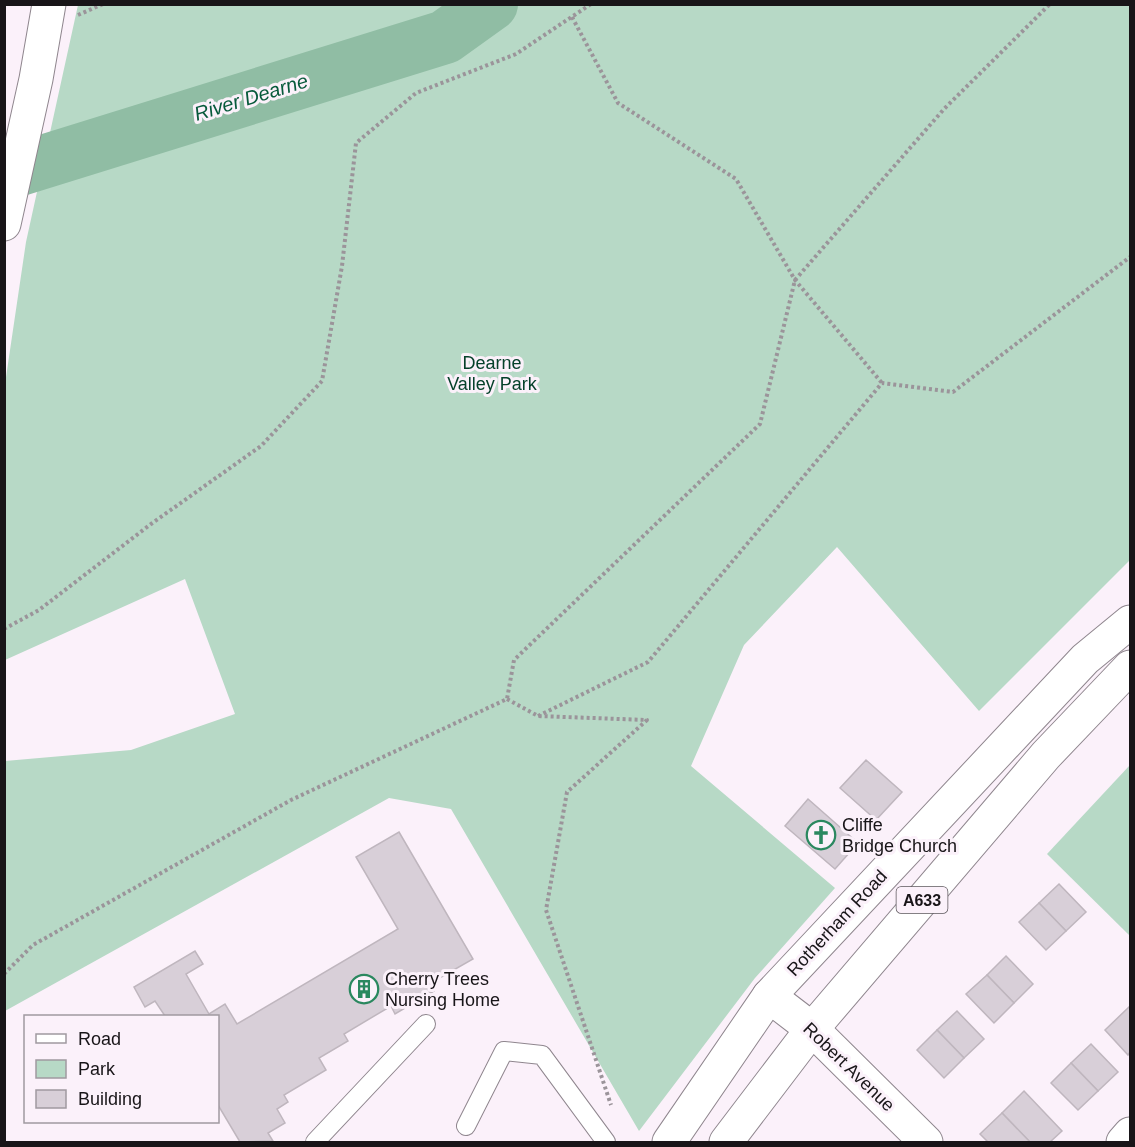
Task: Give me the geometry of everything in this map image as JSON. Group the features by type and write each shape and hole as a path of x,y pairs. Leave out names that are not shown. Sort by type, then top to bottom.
{"main road":[{"path":"4,224 50,4"},
{"name":"Rotherham Road","path":"669,1143 769,996 1085,659 1131,622"},
{"name":"A633","path":"726,1143 812,1029 1046,755 1131,667"},
{"name":"Robert Avenue","path":"769,996 812,1029 926,1143"},
{"path":"1123,1143 1131,1134"}],"lane":[{"path":"315,1143 426,1024"},
{"path":"466,1126 504,1051 542,1055 606,1143"}],"path":[{"path":"4,628 39,610 151,524 261,446 322,381 342,266 356,143 416,93 516,54 591,4"},
{"path":"507,699 514,660 759,424 795,280 944,109 1050,4"},
{"path":"572,17 618,103 736,179 795,280 882,383 953,392 1131,257"},
{"path":"538,716 648,662 882,383"},
{"path":"507,699 538,716 647,720 567,792 546,910 612,1109"},
{"path":"4,974 33,945 291,800 507,699"}],"green space":[{"name":"Dearne Valley Park","path":"78,5 1130,5 1130,560 979,711 837,547 744,645 691,766 835,888 755,978 639,1131 451,809 389,798 5,1011 5,761 131,750 235,714 185,579 5,660 5,384 26,242"},
{"path":"1130,765 1130,936 1047,854"}],"building":[{"path":"866,760 902,792 876,820 840,788"},
{"name":"Cliffe Bridge Church","path":"808,799 858,843 835,869 785,826"},
{"name":"Cherry Trees Nursing Home","path":"399,832 473,959 429,984 434,991 395,1014 391,1006 344,1034 348,1041 319,1058 326,1070 284,1095 288,1102 277,1109 285,1123 268,1133 273,1141 240,1142 219,1107 219,1015 164,1015 155,1001 145,1007 134,987 195,951 203,964 186,974 209,1014 225,1004 237,1024 398,929 356,857"},
{"path":"1059,884 1086,912 1066,931 1039,903"},
{"path":"1039,903 1066,931 1046,950 1019,922"},
{"path":"1006,956 1033,984 1014,1003 987,975"},
{"path":"987,975 1014,1003 994,1023 966,994"},
{"path":"1129,1007 1130,1052 1128,1055 1105,1030"},
{"path":"957,1011 984,1039 964,1058 937,1030"},
{"path":"937,1030 964,1058 944,1078 917,1050"},
{"path":"1091,1044 1118,1072 1098,1091 1071,1063"},
{"path":"1071,1063 1098,1091 1078,1110 1051,1083"},
{"path":"1024,1091 1062,1131 1050,1142 1030,1142 1002,1113"},
{"path":"1002,1113 1030,1142 988,1142 980,1134"}],"waterway":[{"name":"River Dearne","path":"4,174 445,37 491,4"}],"place":[{"name":"Cliffe Bridge Church","path":"821,835"},
{"name":"Cherry Trees Nursing Home","path":"364,989"}]}
